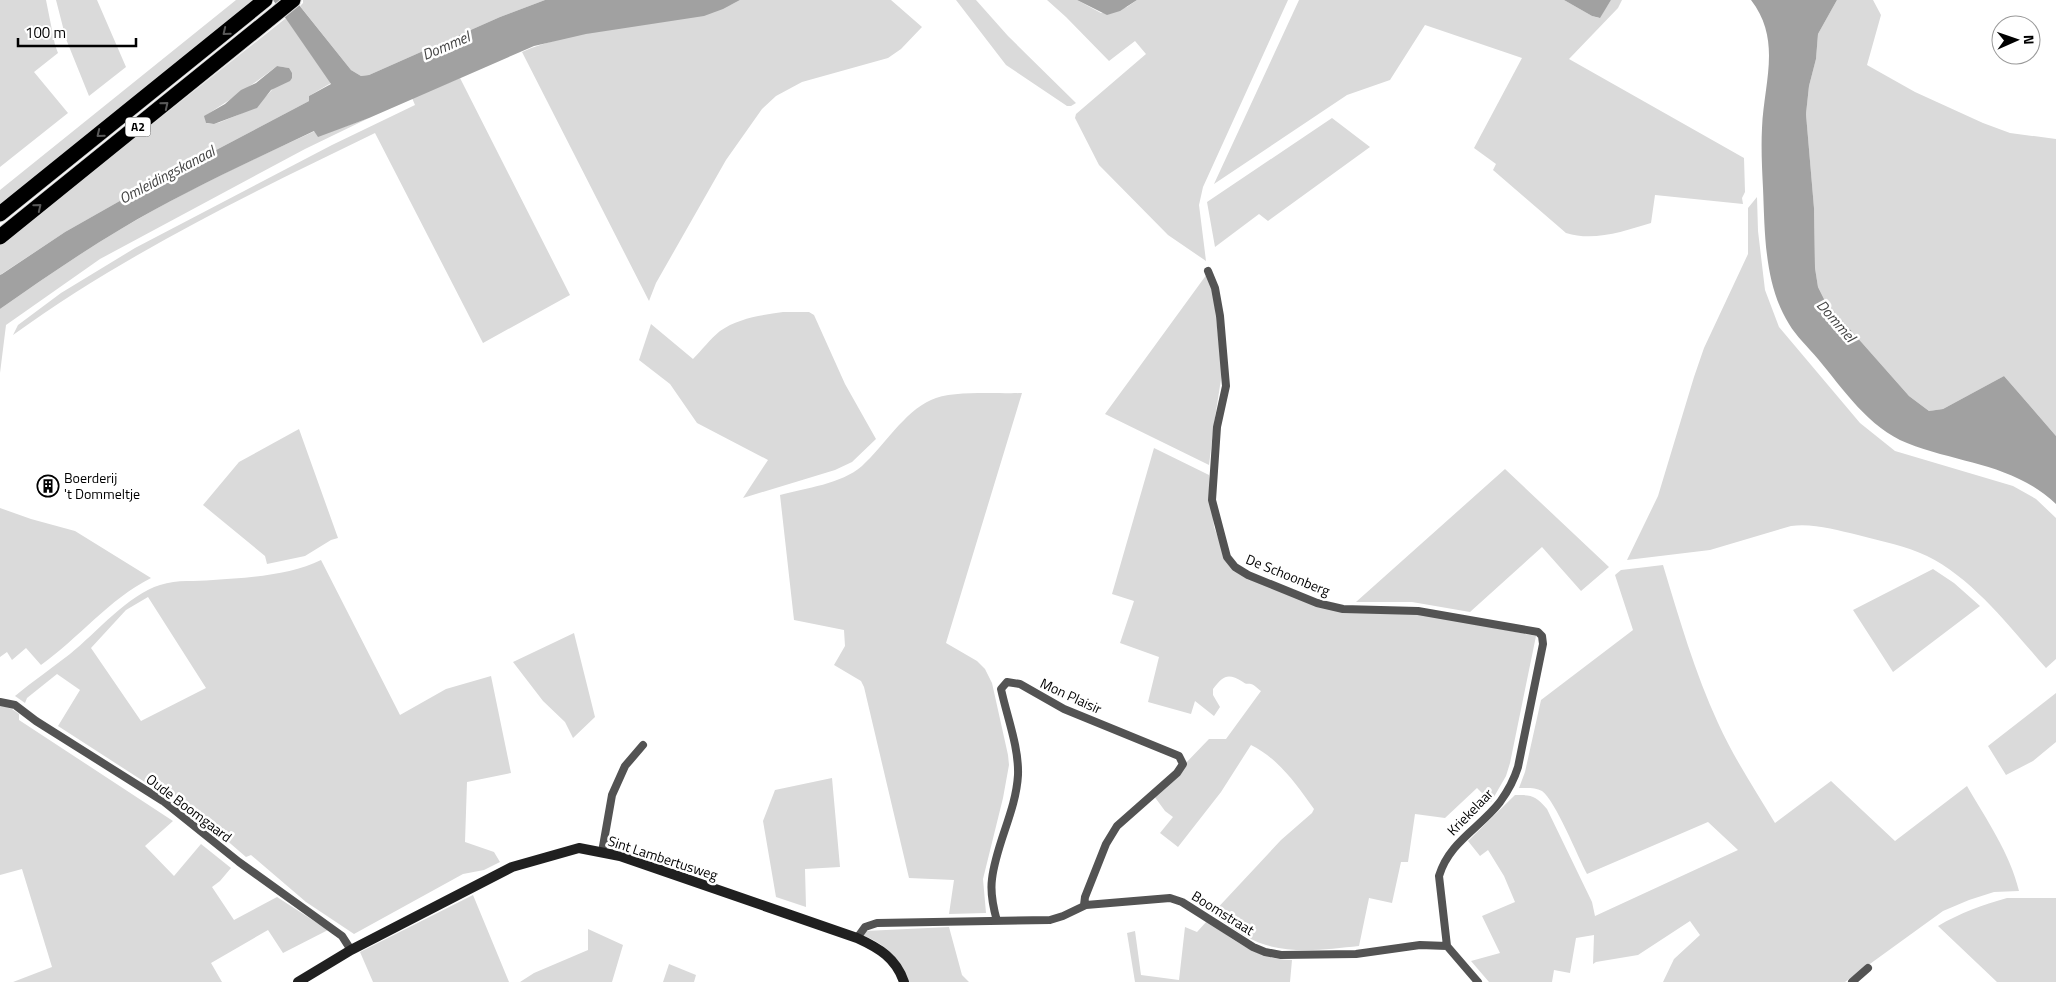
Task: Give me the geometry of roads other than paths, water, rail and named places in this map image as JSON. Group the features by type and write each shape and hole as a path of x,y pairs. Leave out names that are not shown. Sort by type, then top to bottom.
{"highway":[{"name":"A2","path":"0,238 293,0"},
{"name":"A2","path":"0,214 265,1"}],"street":[{"name":"De Schoonberg","path":"1208,271 1215,288 1220,316 1226,386 1217,426 1212,500 1227,557 1235,567 1248,575 1317,603 1343,609 1418,611 1538,632 1542,636"},
{"name":"Kriekelaar","path":"1447,946 1439,876 1442,866 1447,855 1500,802 1513,782 1518,767 1541,654 1542,636"},
{"name":"Mon Plaisir","path":"996,921 991,897 992,879 1015,795 1018,776 1017,757 1001,689 1007,682 1020,684 1064,709 1179,756 1183,764 1177,773 1153,796 1118,826 1106,844 1085,897 1084,905 1086,905"},
{"name":"Oude Boomgaard","path":"0,702 14,705 36,721 163,801 238,862 342,936 351,950"},
{"path":"602,852 612,795 625,766 643,745"},
{"name":"Sint Lambertusweg","path":"298,982 351,950 512,867 579,848 620,856 857,938 877,947 888,955 895,963 904,982"},
{"name":"Boomstraat","path":"857,938 865,927 877,923 1050,920 1086,905 1170,898 1182,902 1253,947 1265,952 1281,955 1356,954 1420,946 1447,946"},
{"path":"1447,946 1478,982"},
{"path":"1852,982 1868,968"}],"water":[{"name":"Dommel","path":"273,0 295,0 351,70 361,76 369,75 500,17 545,0 740,0 704,16 586,34 534,46 369,118 318,137 314,131 144,215 105,238 0,309 0,275 65,232 125,198 309,101 309,96 331,84"},
{"path":"1077,0 1137,0 1120,11 1107,15"},
{"path":"1564,0 1611,0 1600,18 1592,16"},
{"name":"Dommel","path":"1751,0 1837,0 1818,34 1816,59 1809,86 1806,114 1814,208 1815,268 1818,287 1825,301 1909,396 1929,411 1943,409 2004,376 2056,436 2056,504 2039,490 2022,480 1985,466 1907,443 1881,428 1847,395 1789,324 1775,292 1767,258 1764,223 1762,128 1768,78 1769,46 1766,30"},
{"path":"277,66 289,68 292,78 290,81 271,90 257,108 214,124 206,123 204,116 225,104 241,90 256,83"}],"place":[{"name":"Boerderij 't Dommeltje","path":"48,486"}],"water label":[{"name":"Omleidingskanaal","path":"167,175"}]}
